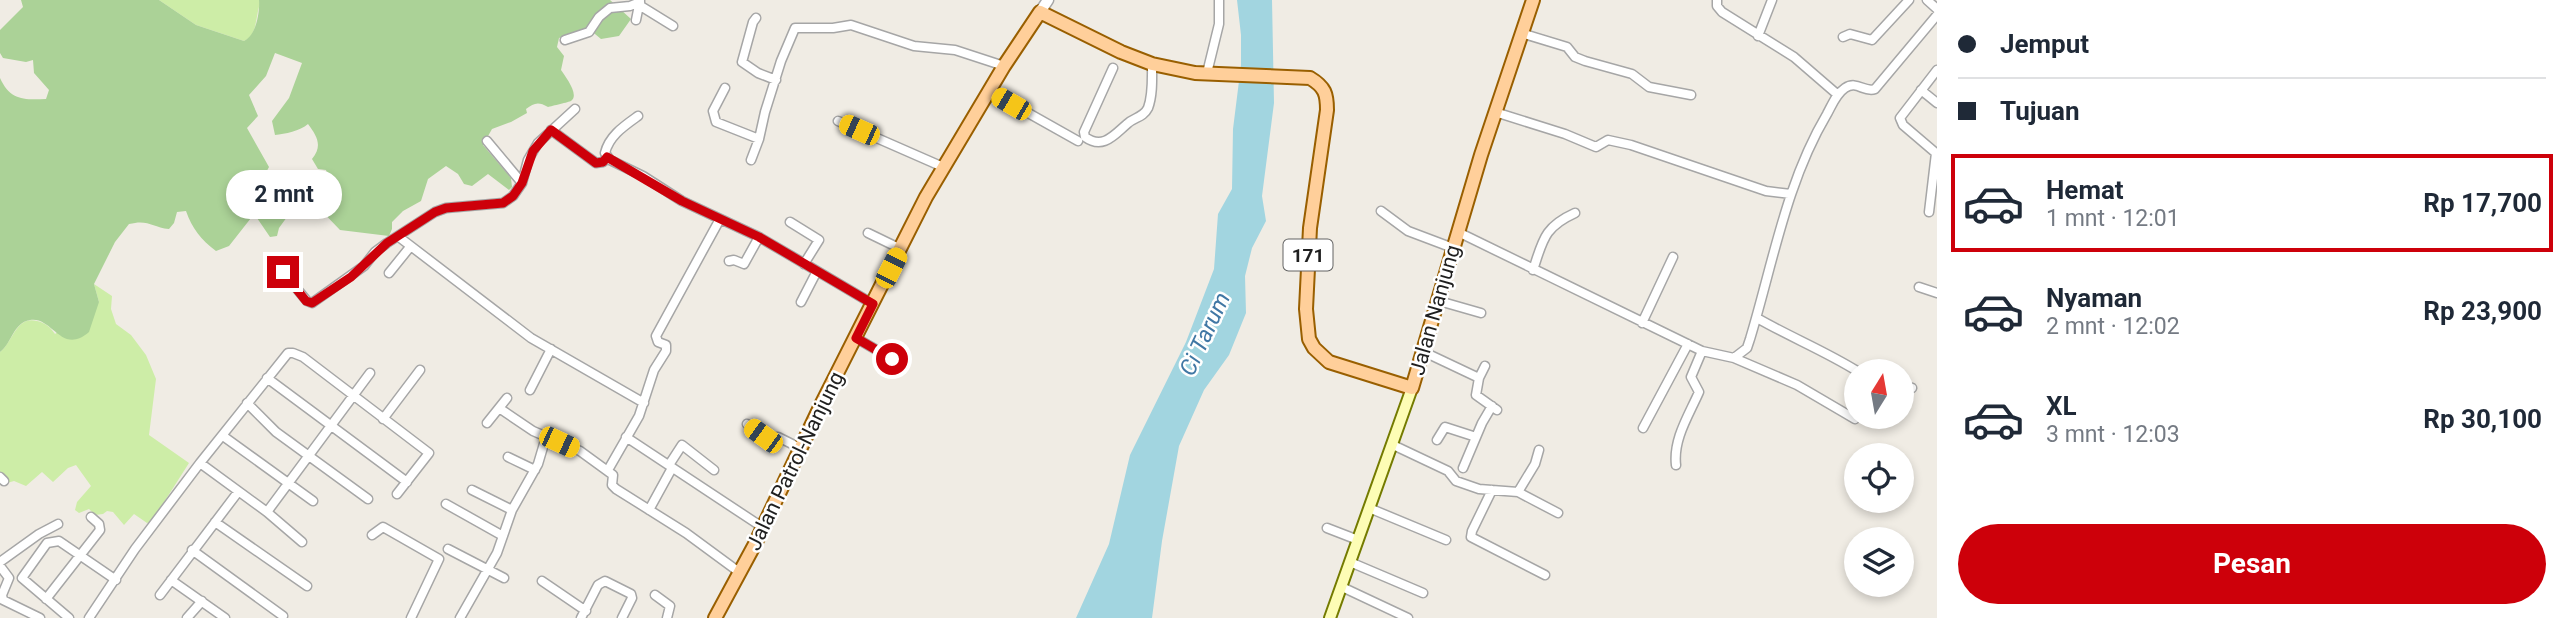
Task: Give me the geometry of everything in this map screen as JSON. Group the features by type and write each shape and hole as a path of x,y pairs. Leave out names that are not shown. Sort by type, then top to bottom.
{"main road":[{"name":"Jalan Nanjung","path":"1330,618 1424,352 1495,112 1533,0"},
{"name":"171","path":"1040,12 1121,52 1152,64 1195,73 1294,76 1310,78 1321,84 1327,97 1310,228 1306,309 1309,340 1329,362 1412,388"},
{"name":"Jalan Patrol-Nanjung","path":"715,618 943,167 1040,12"}],"street":[{"path":"1040,12 1048,0"},
{"path":"1210,73 1217,34 1219,0"},
{"path":"1717,0 1719,9 1794,57 1838,94"},
{"path":"1758,36 1772,0"},
{"path":"1843,37 1850,34 1872,40 1909,0"},
{"path":"1927,0 1937,9"},
{"path":"636,20 640,2"},
{"path":"640,2 673,26"},
{"path":"565,40 589,32 599,17 610,8 640,2"},
{"path":"1734,358 1747,348 1791,194 1811,143 1838,94 1852,85 1870,91 1875,89 1937,15"},
{"path":"756,19 742,62 758,73 776,80"},
{"path":"751,160 788,43 797,27 833,28 851,25 914,46 955,50 1004,66"},
{"path":"1521,33 1567,47 1575,57 1585,61 1632,74 1649,87 1691,95"},
{"path":"1114,68 1084,132 1085,137 1091,141 1111,139 1127,124 1143,115 1150,99 1152,64"},
{"path":"1929,212 1937,153 1901,121 1901,114 1937,70"},
{"path":"726,88 713,111 716,122 759,139"},
{"path":"1921,90 1937,103"},
{"path":"989,91 1078,142"},
{"path":"283,272 306,301 312,303 351,277 375,253 435,212 446,208 503,203 513,196 522,183 533,151 551,130 575,109"},
{"path":"1495,112 1565,134 1596,147 1608,140 1631,145 1766,191 1791,194"},
{"path":"551,130 596,163 603,162 607,157 606,149 617,132 638,116"},
{"path":"838,121 943,167"},
{"path":"487,141 522,183"},
{"path":"607,157 682,201 759,237 873,304"},
{"path":"1381,211 1408,230 1453,248"},
{"path":"1533,270 1549,229 1575,213"},
{"path":"608,470 644,403 654,370 667,348 658,342 656,337 720,219"},
{"path":"790,222 820,240 804,264"},
{"path":"1458,232 1702,351 1734,358 1797,385 1844,412"},
{"path":"868,233 901,249"},
{"path":"398,237 531,338 644,403"},
{"path":"729,261 744,264 759,237"},
{"path":"389,273 410,247"},
{"path":"1642,323 1673,257"},
{"path":"801,302 817,271"},
{"path":"1919,287 1937,293"},
{"path":"1438,301 1481,313"},
{"path":"1756,318 1844,363"},
{"path":"856,338 892,359"},
{"path":"1643,428 1688,344"},
{"path":"530,390 551,349"},
{"path":"1676,466 1678,436 1699,391 1690,377 1702,351"},
{"path":"1424,352 1479,378"},
{"path":"89,618 135,549 285,354 293,353 303,357 383,419 432,449 397,494"},
{"path":"1463,468 1476,437 1495,408 1475,394 1485,366"},
{"path":"383,419 420,370"},
{"path":"267,512 370,373"},
{"path":"267,378 407,482"},
{"path":"487,423 507,398"},
{"path":"247,403 276,432 309,453 368,499"},
{"path":"499,408 533,431 580,451 608,470 614,475 614,487 739,572"},
{"path":"747,424 768,439 778,437 800,447"},
{"path":"1437,440 1445,427 1476,437"},
{"path":"223,436 313,501"},
{"path":"460,618 497,553 512,510 535,470 546,437"},
{"path":"626,438 762,527"},
{"path":"649,510 684,441 714,470"},
{"path":"1393,445 1448,471 1456,481 1492,490 1518,492 1558,513"},
{"path":"1518,492 1535,464 1539,450"},
{"path":"508,457 535,470"},
{"path":"200,463 302,541"},
{"path":"472,490 512,510"},
{"path":"1492,490 1472,531 1472,537 1545,575"},
{"path":"160,595 239,492"},
{"path":"446,504 503,536"},
{"path":"1368,508 1446,540"},
{"path":"46,599 100,530 99,524 91,517"},
{"path":"215,522 307,586"},
{"path":"40,618 3,600 2,595 9,578 0,564 25,544 58,524"},
{"path":"372,535 383,527 439,559 414,617"},
{"path":"1327,528 1358,540"},
{"path":"69,618 22,578 47,543 59,541 116,580"},
{"path":"25,544 40,552"},
{"path":"449,549 504,578"},
{"path":"192,550 283,616"},
{"path":"1350,562 1423,593"},
{"path":"171,580 225,618"},
{"path":"542,581 583,614 598,585 608,581 631,594 632,598 622,618"},
{"path":"1342,587 1408,618"},
{"path":"655,594 670,607 667,618"},
{"path":"187,618 202,601"}],"green space":[{"path":"21,0 159,0 196,25 244,41 254,29 259,0 610,0 631,19 619,36 601,39 589,29 559,38 557,47 564,56 561,70 574,94 571,101 548,107 534,104 526,109 527,113 492,129 483,145 511,178 512,187 509,190 488,174 472,186 464,184 458,174 446,166 428,179 421,201 403,211 392,222 389,236 340,230 314,203 326,184 327,176 326,170 318,169 312,159 318,145 314,133 308,124 288,133 275,135 272,121 289,98 302,63 275,53 266,76 249,95 258,116 247,128 269,167 262,180 265,190 273,201 285,210 287,217 277,236 270,237 257,218 251,218 229,246 216,251 198,233 186,211 177,212 169,229 146,223 129,224 115,242 94,284 99,302 89,332 71,340 38,320 30,320 16,329 0,352 0,78 8,91 24,99 46,99 49,90 34,73 33,60 26,62 3,58 0,53 0,30 23,7"},
{"path":"159,0 259,0 260,4 252,35 244,41 196,25"},
{"path":"94,284 112,296 111,309 116,324 131,335 146,355 156,379 149,435 189,463 152,521 147,523 134,514 124,525 113,512 95,515 89,509 79,513 75,510 77,502 91,486 76,465 68,468 53,482 42,472 26,486 14,481 0,485 0,352 15,330 30,320 43,323 55,334 99,302"}],"water":[{"name":"Ci Tarum","path":"1237,0 1272,0 1274,103 1262,196 1266,221 1252,248 1245,276 1246,313 1229,355 1204,390 1179,446 1152,618 1076,618 1109,544 1130,455 1186,342 1214,269 1218,214 1232,189 1233,129 1241,65"}],"route":[{"path":"283,272 306,301 312,303 351,277 387,243 435,212 446,208 503,203 513,196 522,183 528,160 538,143 551,130 596,163 603,162 607,157 682,201 759,237 873,304 856,338 892,359"}]}
